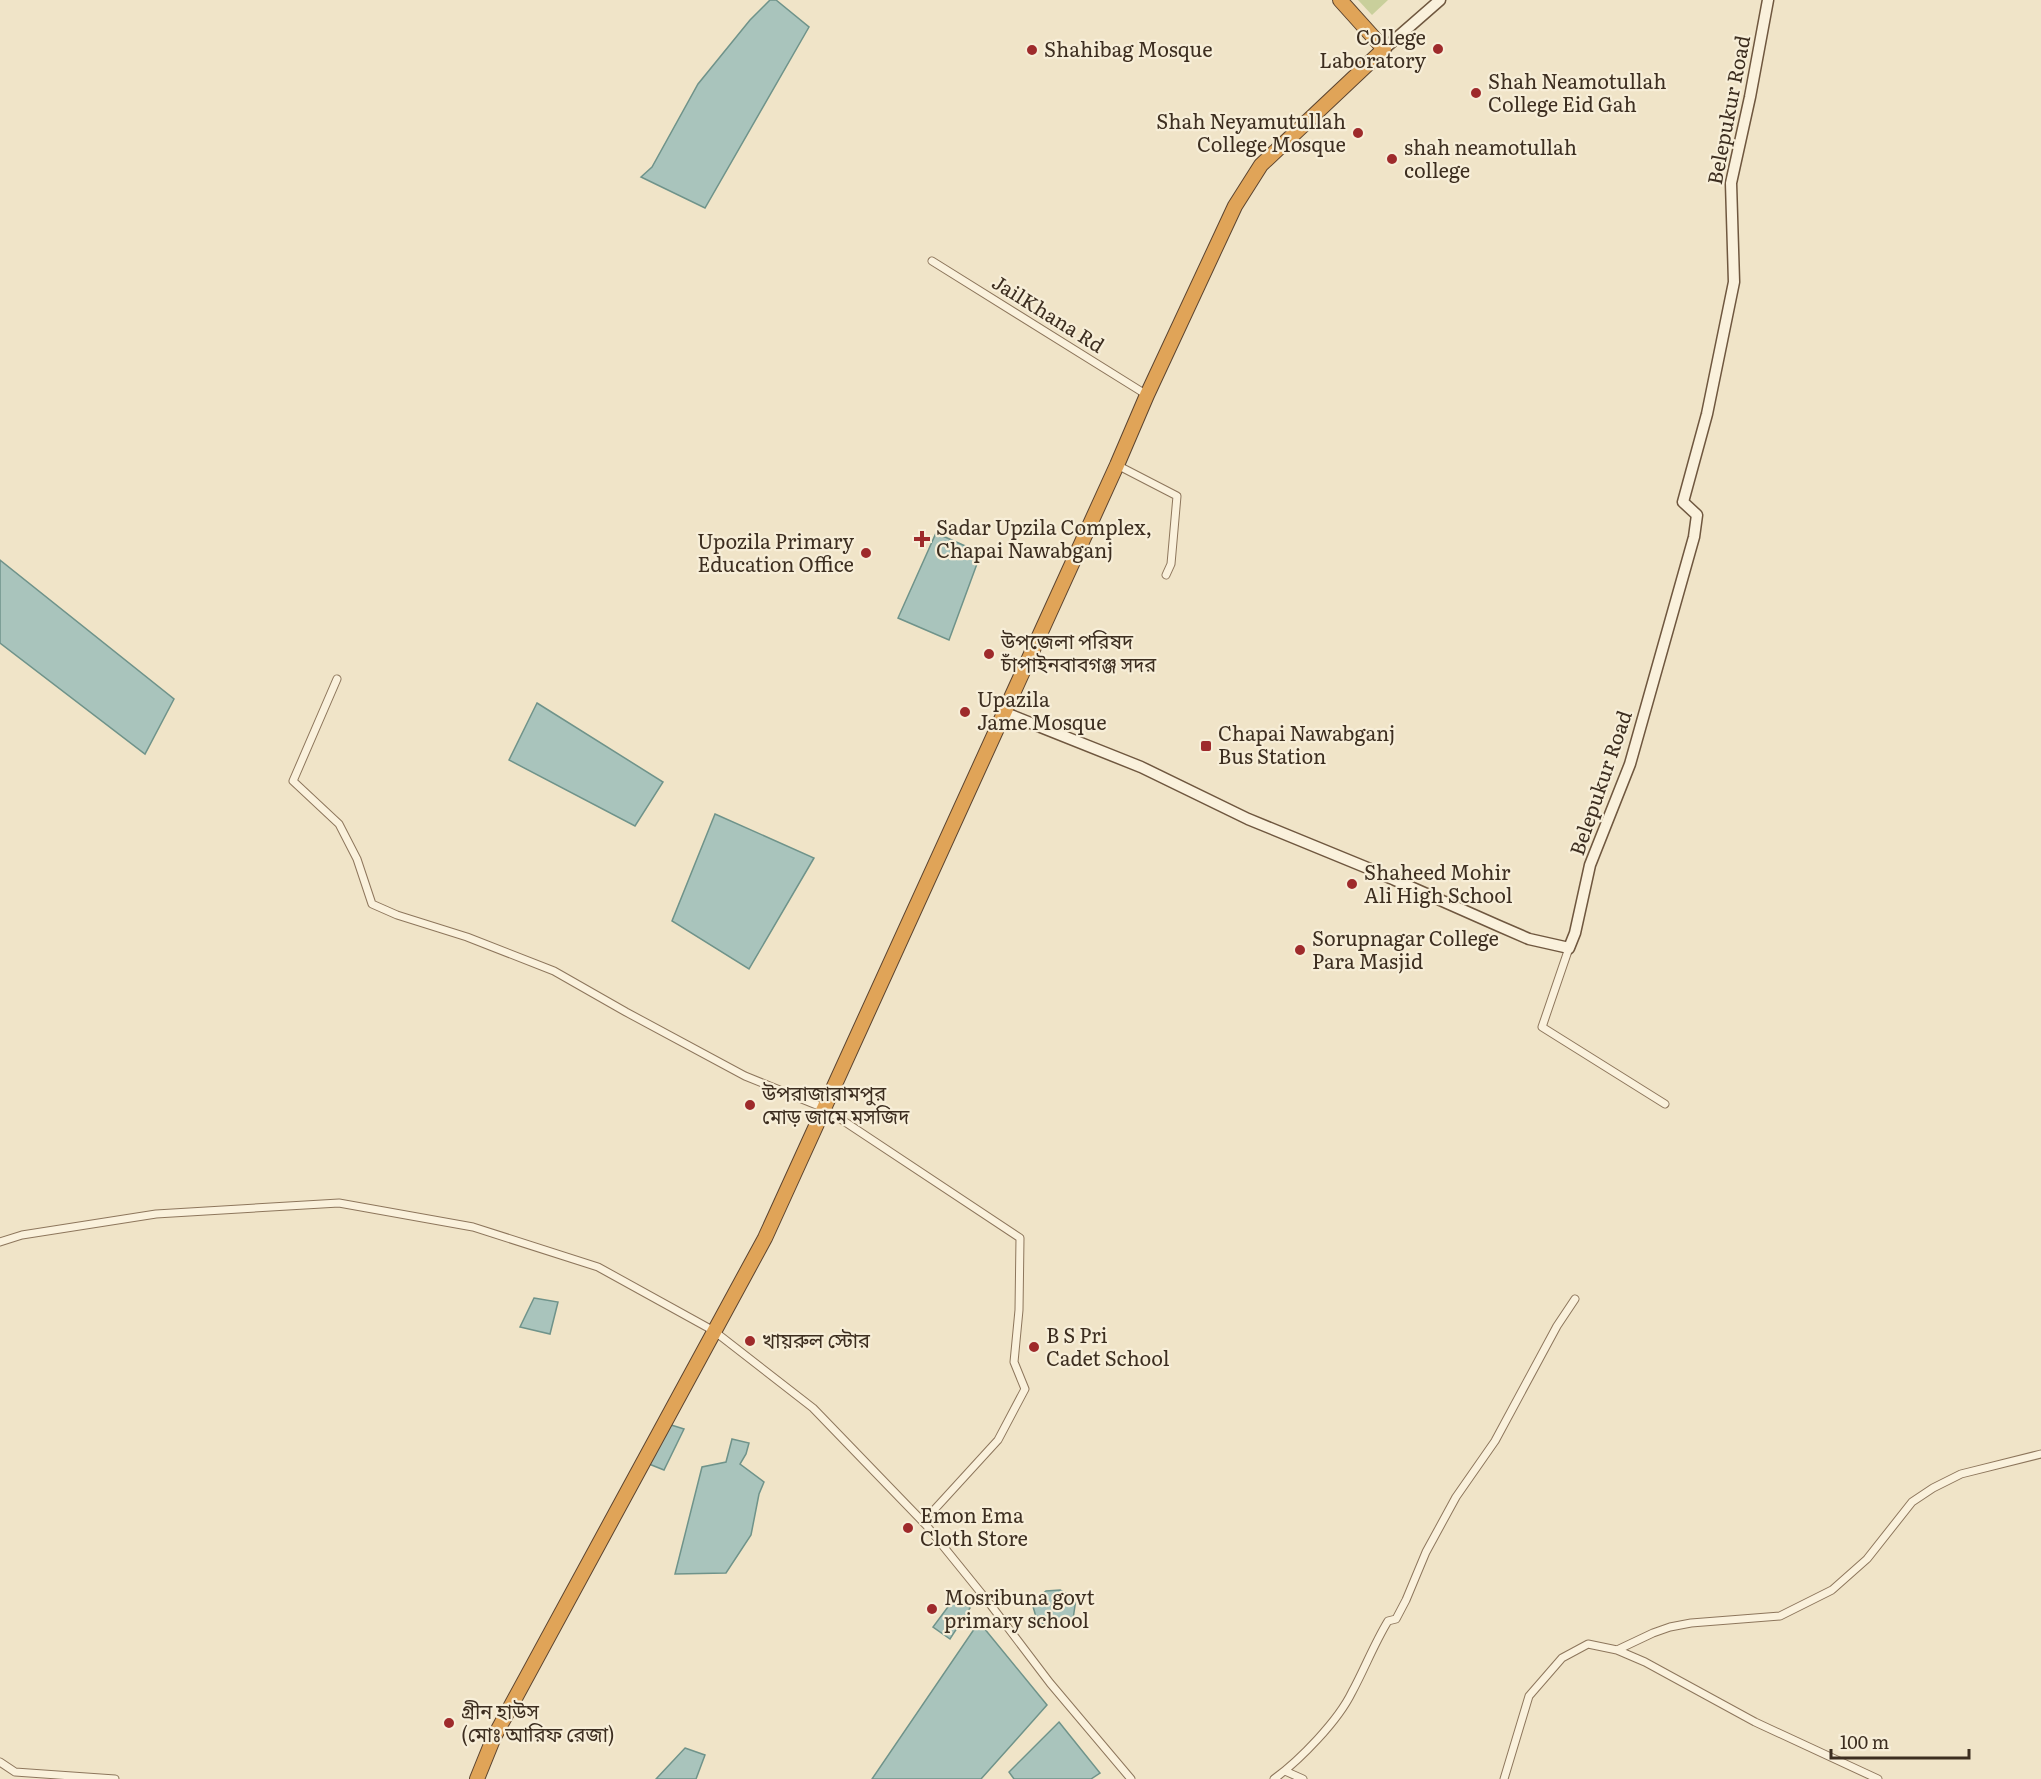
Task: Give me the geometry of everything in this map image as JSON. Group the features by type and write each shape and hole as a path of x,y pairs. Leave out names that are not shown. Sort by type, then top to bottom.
{"highway":[{"path":"477,1779 494,1737 765,1238 1235,206 1261,165 1384,49 1340,0"}],"street":[{"path":"1384,49 1440,0"},
{"name":"Belepukur Road","path":"1569,948 1575,933 1590,865 1630,764 1694,537 1697,515 1683,502 1707,414 1734,282 1731,183 1768,0"},
{"name":"JailKhana Rd","path":"932,261 1147,395"},
{"path":"1117,465 1177,496 1171,564 1166,575"},
{"path":"337,679 293,781 339,824 357,859 372,904 554,971 745,1076 824,1108 1020,1238 1019,1310 1014,1362 1025,1389 998,1440 922,1522"},
{"path":"1003,712 1141,767 1248,819 1370,869 1529,939 1569,948 1542,1027 1665,1104"},
{"path":"0,1242 22,1235 156,1214 339,1203 473,1227 598,1268 714,1331 813,1408 922,1522 990,1604 1050,1683 1131,1779"},
{"path":"1274,1779 1285,1771 1328,1726 1352,1694 1376,1641 1388,1621 1396,1618 1406,1600 1426,1552 1456,1497 1495,1441 1557,1326 1575,1299"},
{"path":"1617,1650 1653,1633 1691,1623 1780,1616 1832,1590 1866,1558 1912,1502 1933,1488 1960,1474 2041,1454"},
{"path":"1504,1779 1529,1696 1562,1658 1588,1644 1617,1650 1685,1683 1755,1722 1878,1779"},
{"path":"0,1762 15,1772 115,1779"},
{"path":"1285,1771 1303,1779"}],"green space":[{"path":"1358,0 1388,0 1372,15"}],"water":[{"path":"770,0 776,0 809,27 705,208 641,177 652,167 698,84 750,20"},
{"path":"936,533 981,553 949,640 898,618"},
{"path":"0,560 174,699 145,754 0,643"},
{"path":"537,703 663,782 635,826 509,760"},
{"path":"715,814 814,858 749,969 672,921"},
{"path":"534,1298 558,1302 550,1334 520,1327"},
{"path":"668,1424 684,1429 664,1470 649,1464"},
{"path":"732,1439 749,1443 740,1464 764,1482 759,1494 751,1535 726,1573 675,1574 702,1467 726,1462"},
{"path":"1060,1590 1076,1599 1073,1619 1038,1624 1032,1603 1046,1591"},
{"path":"956,1596 963,1597 970,1608 950,1639 933,1627"},
{"path":"979,1622 1047,1705 981,1779 872,1779"},
{"path":"1059,1722 1100,1773 1091,1779 1014,1779 1009,1772"},
{"path":"685,1748 705,1755 696,1779 656,1779"}],"place":[{"name":"College Laboratory","path":"1438,49"},
{"name":"Shahibag Mosque","path":"1032,50"},
{"name":"Shah Neamotullah College Eid Gah","path":"1476,93"},
{"name":"Shah Neyamutullah College Mosque","path":"1358,133"},
{"name":"shah neamotullah college","path":"1392,159"},
{"name":"Sadar Upzila Complex, Chapai Nawabganj","path":"922,539"},
{"name":"Upozila Primary Education Office","path":"866,553"},
{"name":"উপজেলা পরিষদ চাঁপাইনবাবগঞ্জ সদর","path":"989,654"},
{"name":"Upazila Jame Mosque","path":"965,712"},
{"name":"Chapai Nawabganj Bus Station","path":"1206,746"},
{"name":"Shaheed Mohir Ali High School","path":"1352,884"},
{"name":"Sorupnagar College Para Masjid","path":"1300,950"},
{"name":"উপরাজারামপুর মোড় জামে মসজিদ","path":"750,1105"},
{"name":"খায়রুল স্টোর","path":"750,1341"},
{"name":"B S Pri Cadet School","path":"1034,1347"},
{"name":"Emon Ema Cloth Store","path":"908,1528"},
{"name":"Mosribuna govt primary school","path":"932,1609"},
{"name":"গ্রীন হাউস (মোঃ আরিফ রেজা)","path":"449,1723"}]}
